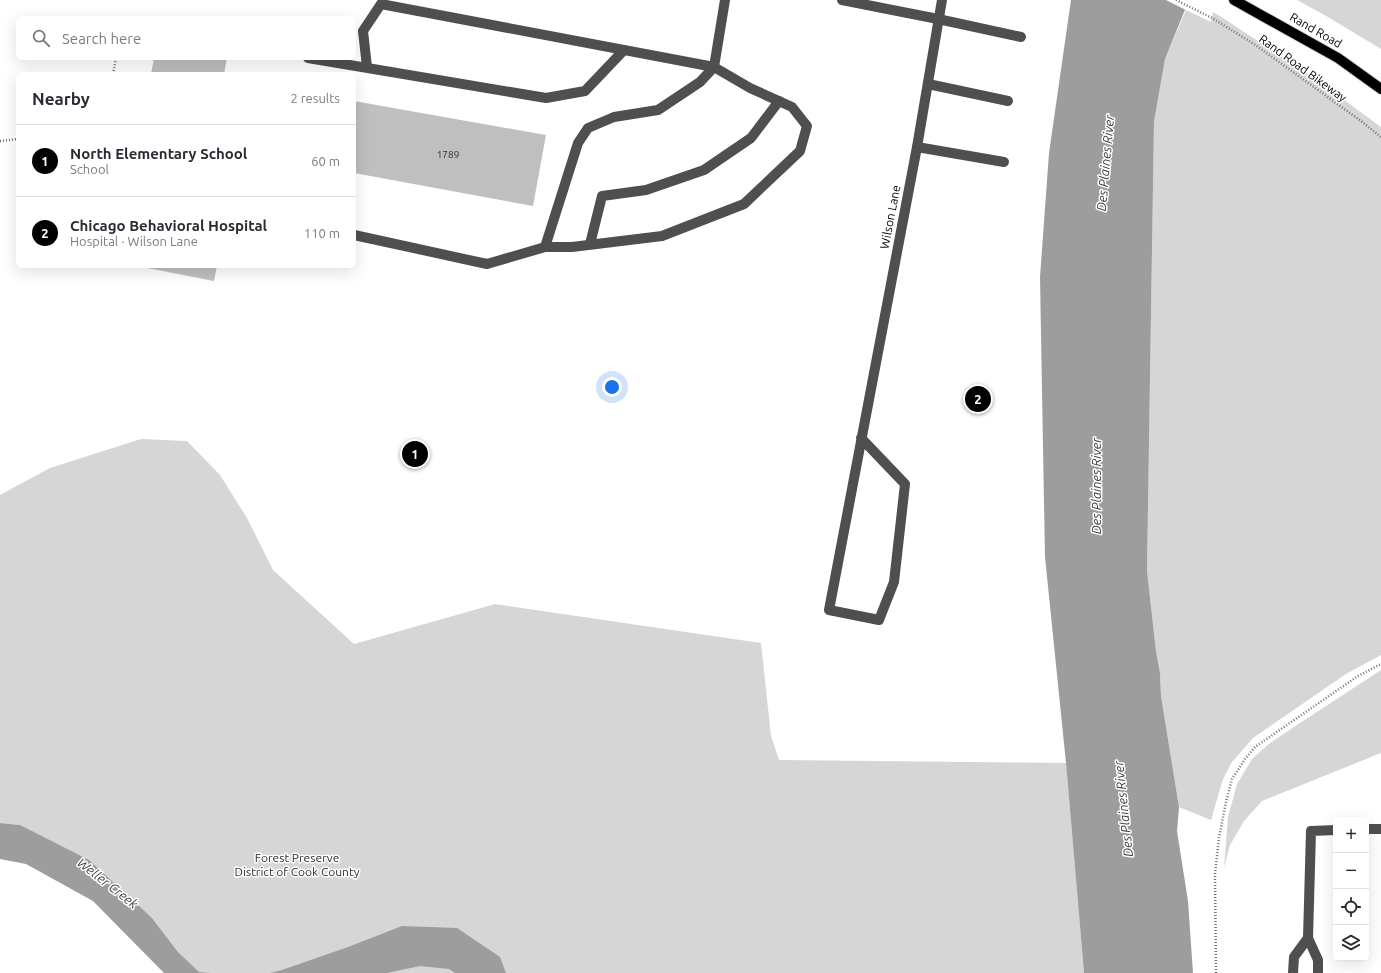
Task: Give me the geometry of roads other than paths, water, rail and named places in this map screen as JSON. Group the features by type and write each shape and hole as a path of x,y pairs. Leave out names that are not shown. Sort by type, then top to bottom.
{"main road":[{"name":"Rand Road","path":"1234,0 1338,58 1381,90"}],"street":[{"path":"545,247 578,143 588,128 614,117 658,110 700,82 714,68 725,0"},
{"name":"Wilson Lane","path":"861,438 905,484 894,582 879,620 829,610 861,438 917,147 942,0"},
{"path":"848,1 1021,37"},
{"path":"356,236 487,264 545,247 572,247 662,236 744,204 800,151 808,126 792,107 750,88 714,68 381,4 363,31 367,67"},
{"path":"321,60 546,98 585,91 624,50"},
{"path":"928,84 1008,101"},
{"path":"590,244 602,196 646,190 704,170 751,138 779,101"},
{"path":"917,147 1004,162"},
{"path":"1369,829 1381,829"},
{"path":"1318,973 1318,960 1308,938 1311,831 1333,830"},
{"path":"1293,973 1294,957 1308,938"}],"water":[{"name":"Des Plaines River","path":"1071,0 1189,0 1165,59 1154,122 1147,571 1160,673 1161,696 1179,807 1177,831 1188,901 1193,973 1084,973 1066,763 1045,557 1040,277 1049,153"},
{"name":"Weller Creek","path":"0,823 20,825 89,860 152,918 178,952 199,972 210,973 164,973 93,901 26,864 0,859"},
{"path":"402,926 457,928 500,957 506,973 455,973 449,969 420,966 387,973 270,973 348,947"}],"place":[{"name":"Chicago Behavioral Hospital","path":"978,399"},
{"name":"North Elementary School","path":"415,454"}],"park label":[{"name":"Forest Preserve District of Cook County","path":"297,864"}]}
